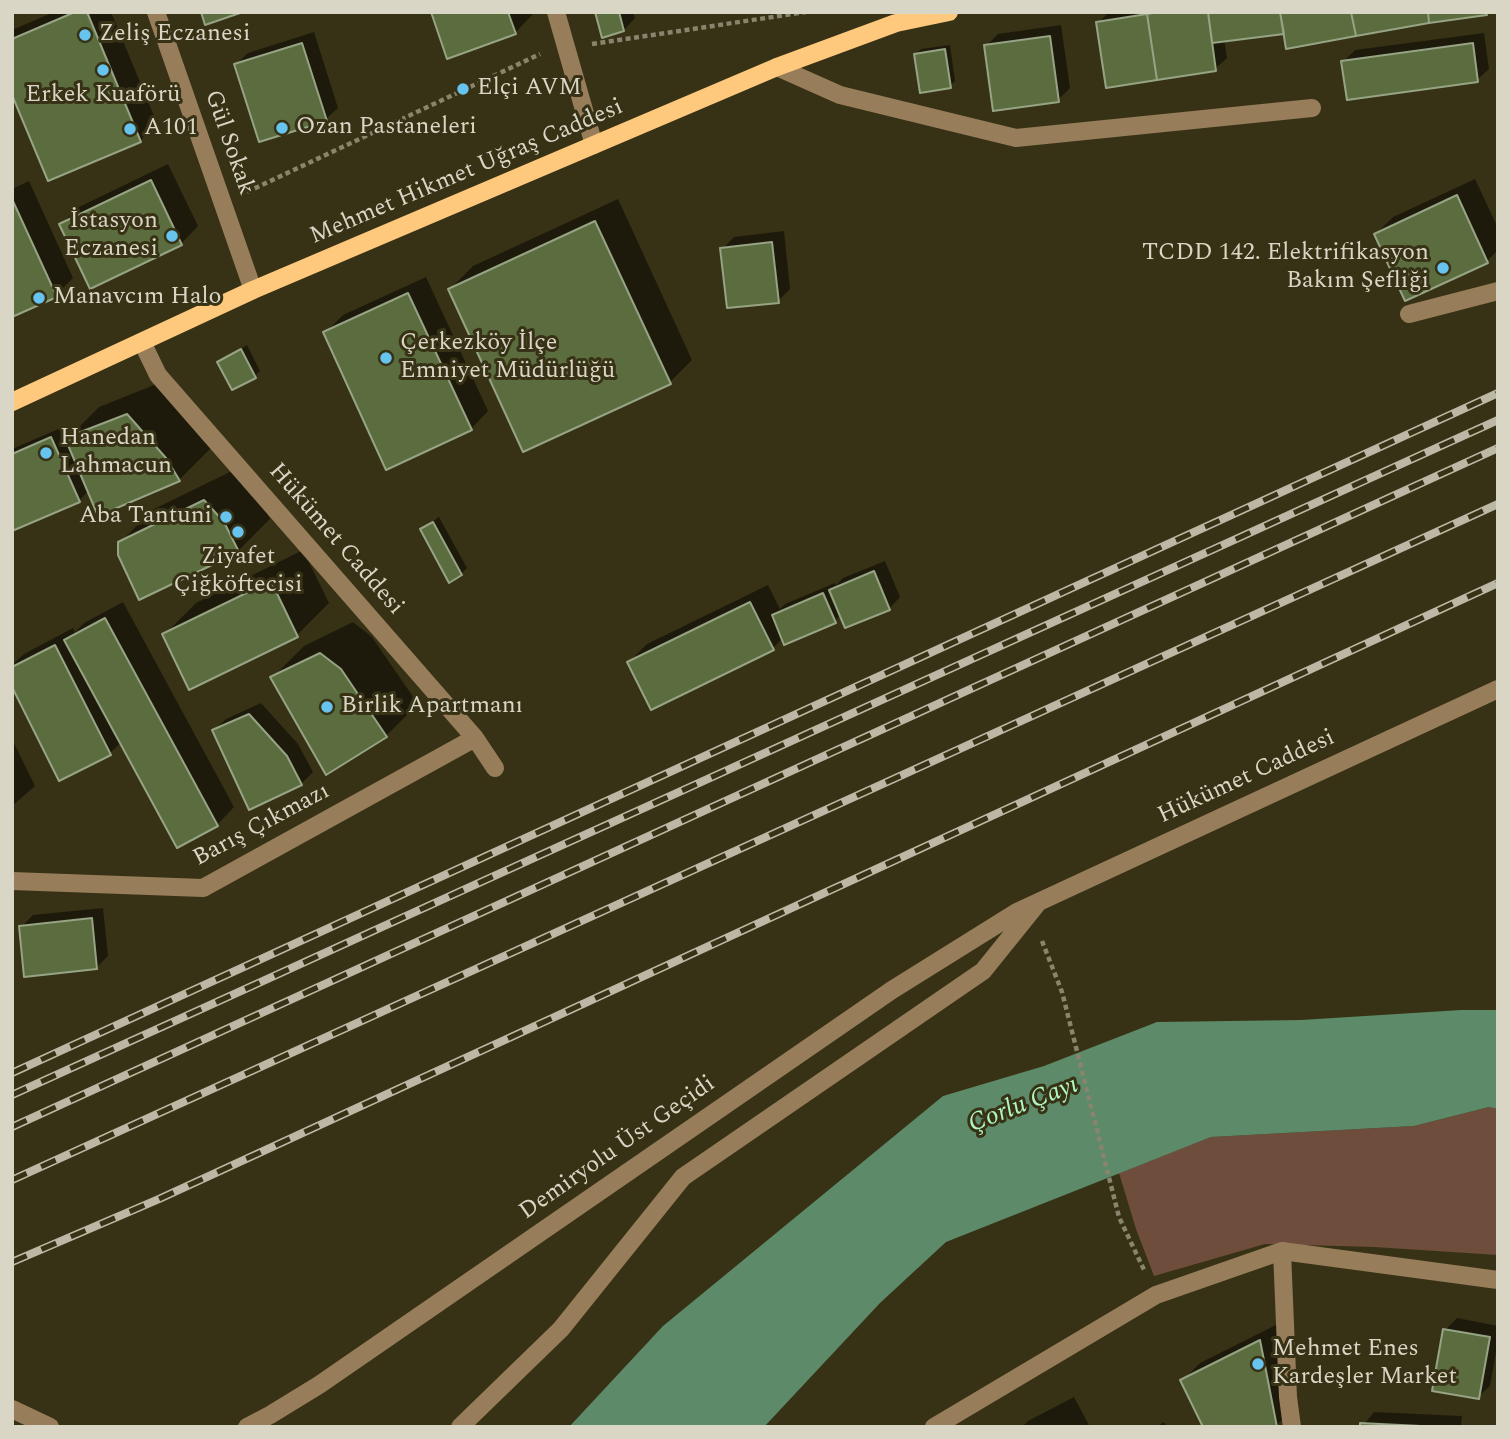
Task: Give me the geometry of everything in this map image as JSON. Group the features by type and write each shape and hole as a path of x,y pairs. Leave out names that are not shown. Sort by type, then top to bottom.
{"main road":[{"name":"Mehmet Hikmet Uğraş Caddesi","path":"12,402 253,290 777,67 895,18 949,12"}],"street":[{"name":"Gül Sokak","path":"156,12 253,290"},
{"path":"556,12 594,145"},
{"path":"777,67 840,94 1016,138 1312,108"},
{"path":"1409,314 1498,290"},
{"name":"Hükümet Caddesi","path":"142,342 158,375 475,738 495,768"},
{"name":"Hükümet Caddesi","path":"1017,912 1498,690"},
{"name":"Barış Çıkmazı","path":"12,881 203,888 475,738"},
{"path":"460,1427 561,1329 683,1177 983,971 1039,901"},
{"name":"Demiryolu Üst Geçidi","path":"247,1427 319,1385 881,998 1017,912"},
{"path":"1282,1251 1288,1397 1292,1427"},
{"path":"934,1427 1156,1295 1282,1251 1498,1280"},
{"path":"20,1413 50,1427"}],"path":[{"path":"238,196 565,43 595,44 806,12"},
{"path":"1040,935 1062,992 1119,1217 1156,1295"}],"shaded area":[{"path":"1489,1107 1498,1109 1498,1255 1374,1247 1265,1244 1154,1276 1119,1173 1211,1137 1414,1126"}],"water":[{"name":"Çorlu Çayı","path":"1498,1010 1498,1109 1489,1107 1414,1126 1211,1137 946,1242 880,1303 764,1427 569,1427 663,1326 943,1096 1044,1066 1157,1022 1301,1020"}],"building":[{"path":"75,12 87,12 141,142 48,181 12,95 12,39"},
{"path":"201,12 243,12 205,25"},
{"path":"431,12 508,12 516,34 447,59"},
{"path":"595,12 619,12 624,31 602,38"},
{"path":"1208,12 1216,71 1157,80 1147,14"},
{"path":"1208,12 1280,12 1284,34 1212,43"},
{"path":"1280,12 1351,12 1356,36 1286,49"},
{"path":"1351,12 1428,12 1429,23 1356,36"},
{"path":"1428,12 1486,12 1487,15 1429,23"},
{"path":"1147,14 1157,80 1106,88 1096,22"},
{"path":"1050,36 1059,102 993,111 984,45"},
{"path":"302,43 327,121 259,142 234,64"},
{"path":"1473,43 1478,82 1347,100 1341,61"},
{"path":"945,49 951,88 920,93 914,54"},
{"path":"151,180 182,245 90,289 59,224"},
{"path":"1457,195 1488,263 1405,301 1374,234"},
{"path":"12,199 57,297 12,317"},
{"path":"595,221 671,384 523,452 448,289"},
{"path":"772,242 779,303 727,308 720,248"},
{"path":"408,293 472,430 386,470 323,332"},
{"path":"241,349 256,378 232,390 217,362"},
{"path":"127,414 166,458 180,481 98,516 65,438"},
{"path":"51,437 80,502 12,531 12,454"},
{"path":"204,500 224,522 239,552 139,600 118,555 118,542"},
{"path":"433,522 462,575 449,583 420,529"},
{"path":"874,571 890,610 845,628 829,590"},
{"path":"271,581 298,637 189,690 162,634"},
{"path":"823,593 836,623 784,645 772,615"},
{"path":"750,602 774,650 651,710 627,662"},
{"path":"105,618 218,826 177,848 64,640"},
{"path":"55,645 111,755 59,781 12,687 12,667"},
{"name":"Birlik Apartmanı","path":"320,653 341,669 387,737 326,775 270,677"},
{"path":"249,714 287,756 302,785 249,810 212,730"},
{"path":"92,918 97,969 24,977 19,926"},
{"path":"1443,1329 1490,1337 1479,1399 1432,1391"},
{"path":"1260,1340 1277,1427 1203,1427 1180,1380"},
{"path":"1360,1423 1441,1427 1360,1427"}],"railway":[{"path":"12,1073 1498,393"},
{"path":"12,1095 1498,420"},
{"path":"12,1127 1498,448"},
{"path":"12,1180 1498,504"},
{"path":"12,1262 159,1199 1498,583"}],"place":[{"name":"Zeliş Eczanesi","path":"85,35"},
{"name":"Erkek Kuaförü","path":"103,70"},
{"name":"Elçi AVM","path":"463,89"},
{"name":"Ozan Pastaneleri","path":"282,128"},
{"name":"A101","path":"130,129"},
{"name":"İstasyon Eczanesi","path":"172,236"},
{"name":"TCDD 142. Elektrifikasyon Bakım Şefliği","path":"1443,268"},
{"name":"Manavcım Halo","path":"39,298"},
{"name":"Çerkezköy İlçe Emniyet Müdürlüğü","path":"386,358"},
{"name":"Hanedan Lahmacun","path":"46,453"},
{"name":"Aba Tantuni","path":"226,517"},
{"name":"Ziyafet Çiğköftecisi","path":"238,532"},
{"name":"Birlik Apartmanı","path":"327,707"},
{"name":"Mehmet Enes Kardeşler Market","path":"1258,1364"}]}
